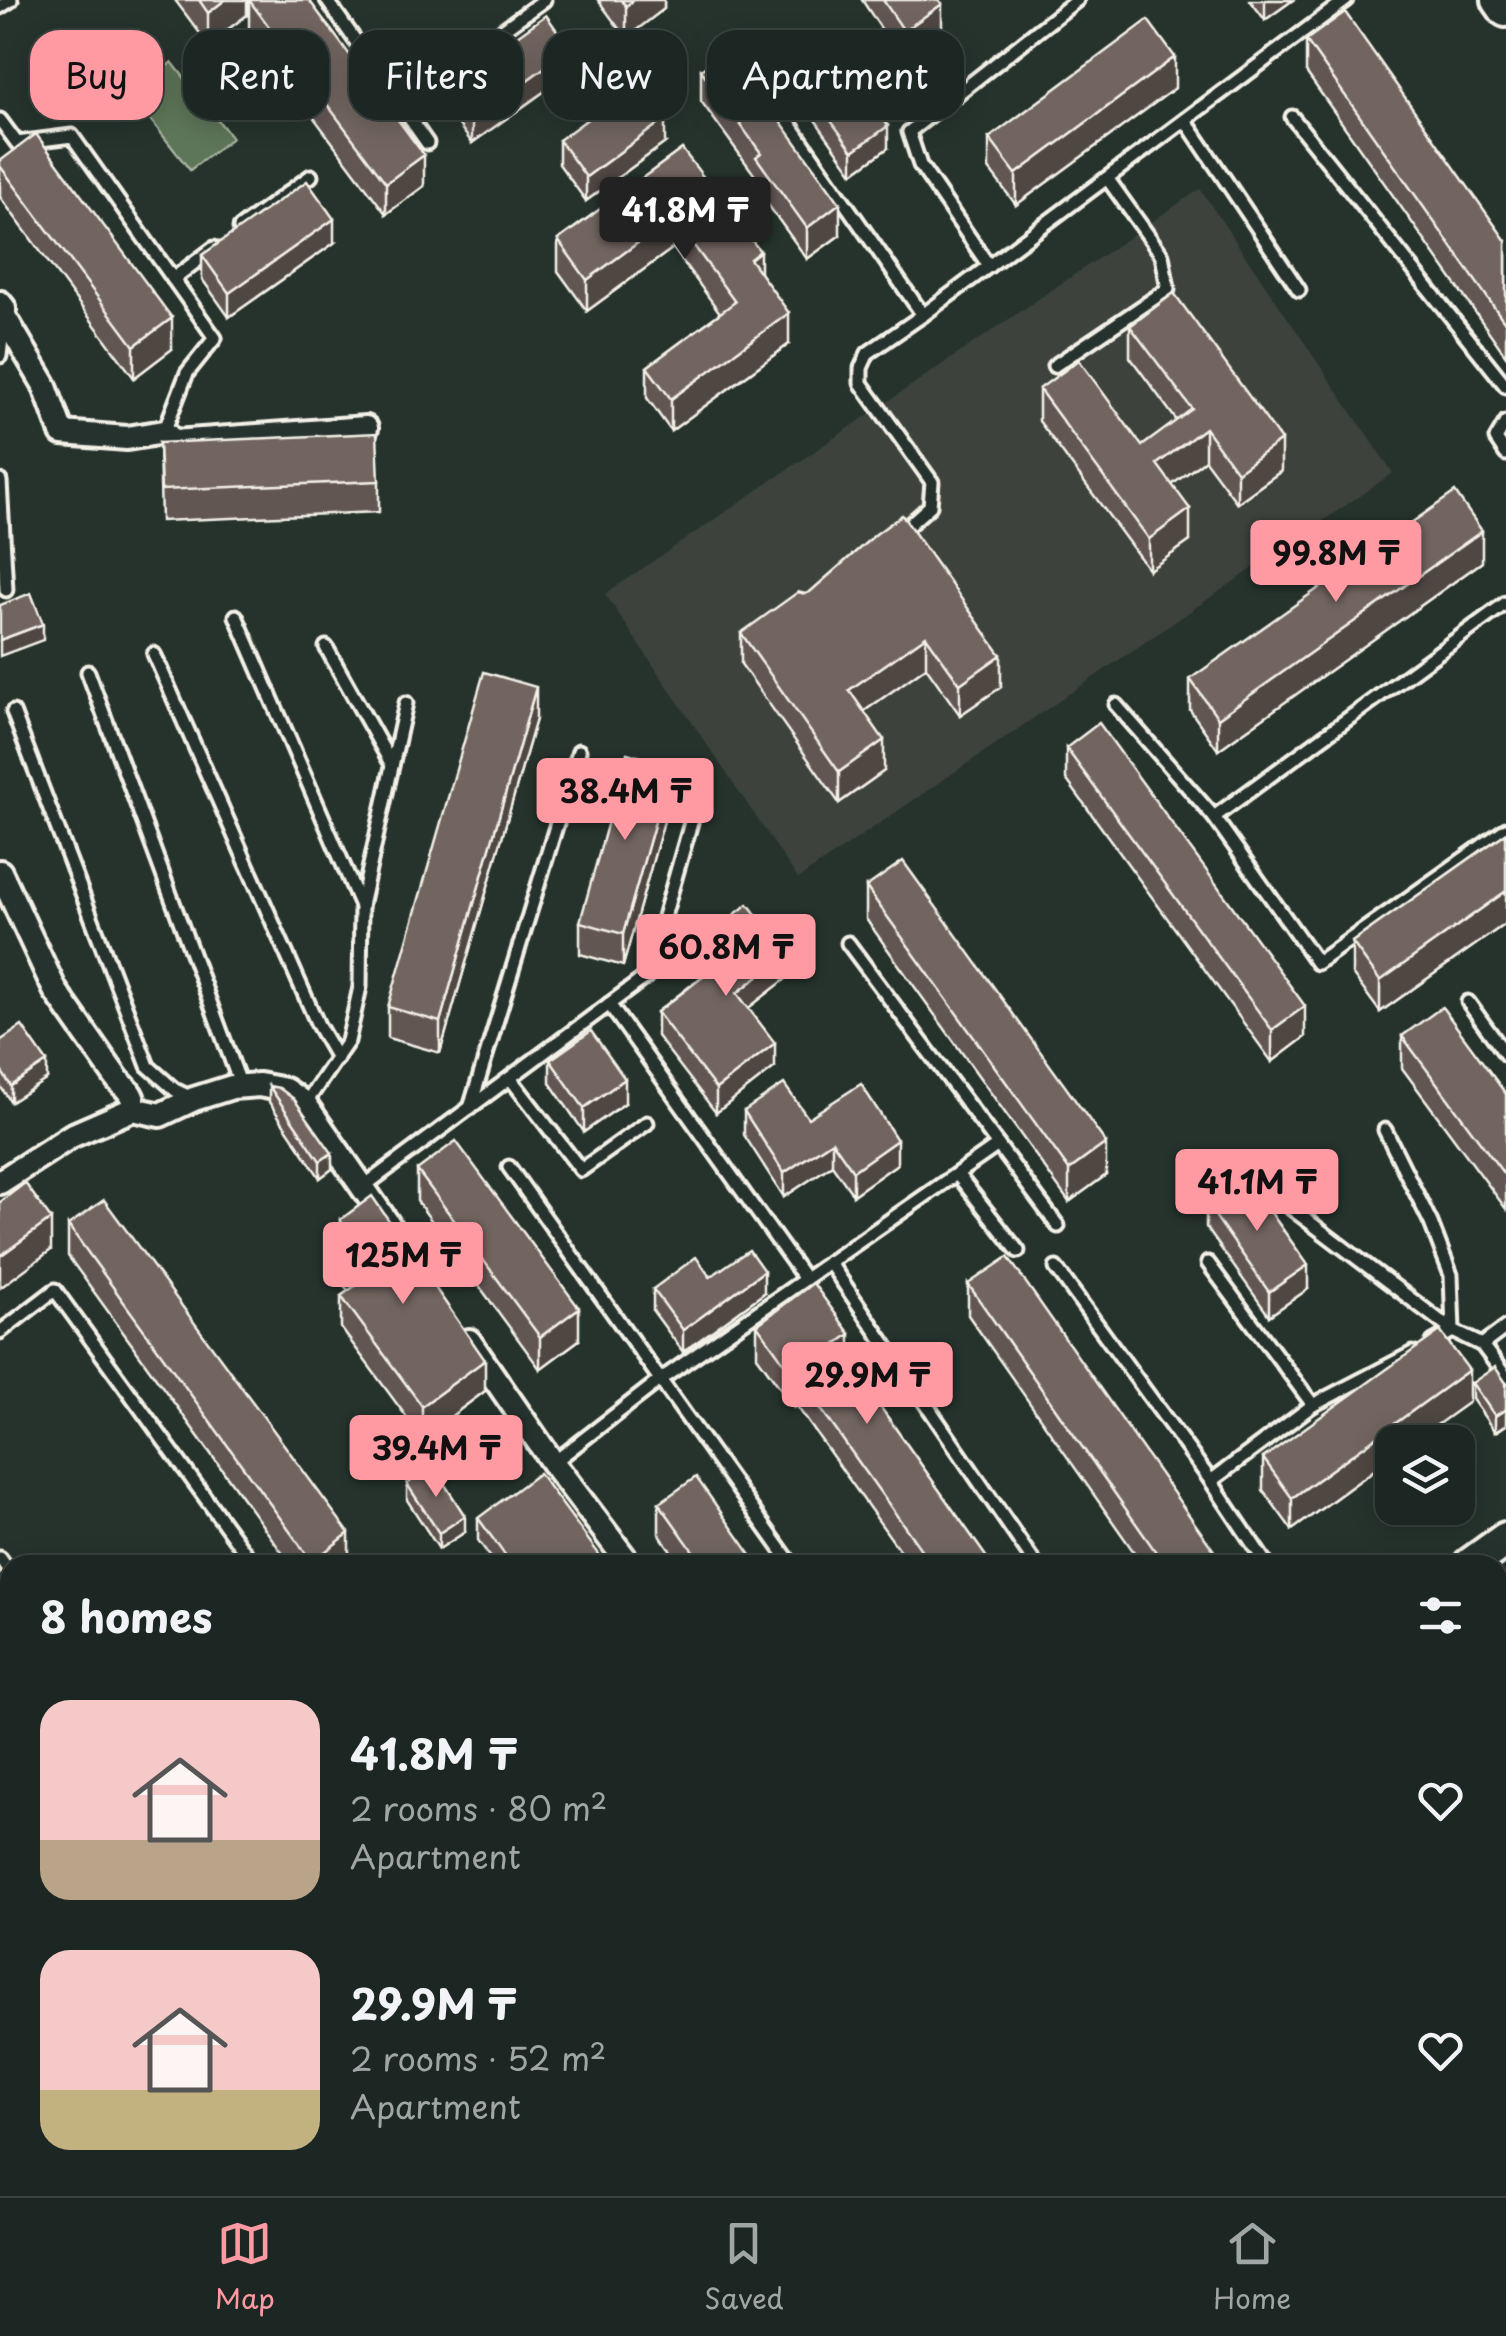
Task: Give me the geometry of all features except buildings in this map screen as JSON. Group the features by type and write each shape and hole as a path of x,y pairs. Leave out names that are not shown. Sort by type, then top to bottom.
{"main road":[{"path":"1499,0 1506,10"},
{"path":"1484,1555 1506,1539"}],"street":[{"path":"2,310 44,384 62,433 127,438 164,432 174,442 366,428"},
{"path":"0,872 55,990 130,1092 133,1109"},
{"path":"0,1182 71,1136 133,1109 160,1115 194,1099 260,1085 285,1090 305,1104 396,1236"},
{"path":"452,1317 622,1555"}],"lane":[{"path":"0,8 11,0"},
{"path":"326,0 349,33"},
{"path":"503,30 544,0"},
{"path":"990,266 920,165 909,132 1078,0"},
{"path":"886,545 930,506 932,482 861,383 861,368 868,354 1346,0"},
{"path":"1292,118 1506,386"},
{"path":"0,120 16,143 72,136 215,338 186,373 164,432"},
{"path":"410,120 428,144"},
{"path":"787,120 923,315"},
{"path":"1185,120 1299,290"},
{"path":"234,233 311,176"},
{"path":"1054,366 1168,290 1162,255 1107,178"},
{"path":"173,279 219,244"},
{"path":"0,356 2,310"},
{"path":"1506,422 1496,439 1506,454"},
{"path":"0,480 6,590"},
{"path":"1214,817 1506,603"},
{"path":"236,616 361,906"},
{"path":"326,647 392,765"},
{"path":"154,654 336,1058"},
{"path":"88,672 242,1086"},
{"path":"305,1104 348,1041 360,987 361,906 406,703"},
{"path":"1116,705 1214,817 1318,964 1506,829"},
{"path":"13,712 148,1066 175,1090 194,1099"},
{"path":"470,1108 579,751"},
{"path":"363,1188 647,976 696,805"},
{"path":"848,943 1058,1226"},
{"path":"1468,1002 1506,1055"},
{"path":"609,1004 805,1279"},
{"path":"510,1078 581,1170 647,1123"},
{"path":"1385,1130 1431,1223 1450,1275 1453,1331"},
{"path":"553,1463 660,1380 998,1145"},
{"path":"509,1167 785,1555"},
{"path":"956,1174 1018,1251"},
{"path":"1291,1208 1453,1331 1482,1344 1506,1377"},
{"path":"829,1262 1029,1555"},
{"path":"1208,1263 1314,1405"},
{"path":"1056,1268 1260,1555"},
{"path":"0,1332 55,1290 247,1555"},
{"path":"1482,1344 1506,1326"},
{"path":"1211,1481 1314,1405 1453,1331"}],"shaded area":[{"path":"1200,189 1393,473 798,879 605,594"}],"green space":[{"path":"172,62 183,76 183,120 218,120 232,138 190,170 151,120 163,120 163,69"}]}
